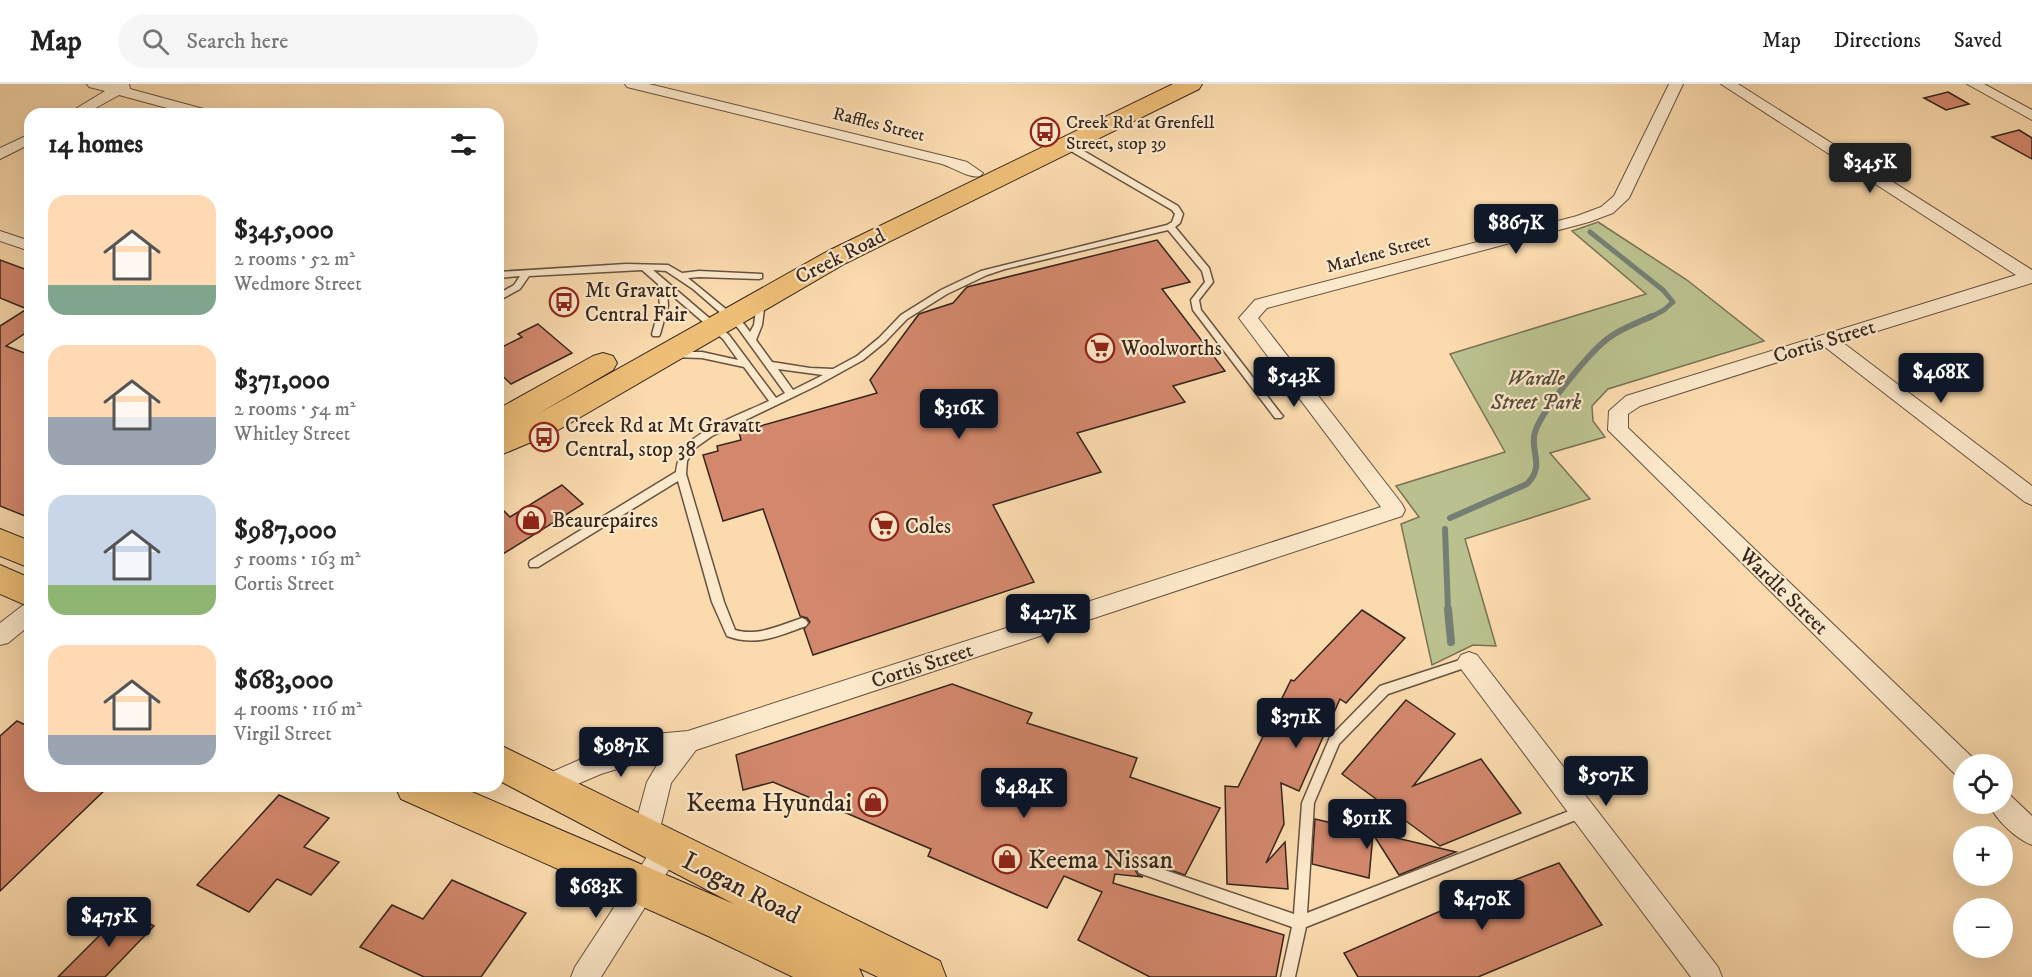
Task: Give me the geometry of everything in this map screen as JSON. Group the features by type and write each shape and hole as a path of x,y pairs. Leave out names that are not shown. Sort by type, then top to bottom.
{"main road":[{"name":"Creek Road","path":"504,442 542,425 660,344 760,287 975,173 1160,84"},
{"name":"Creek Road","path":"760,287 837,257 1191,84"},
{"name":"Creek Road","path":"504,420 660,344"},
{"path":"0,542 24,552"},
{"path":"0,579 24,590"},
{"name":"Logan Road","path":"504,764 924,977"},
{"name":"Logan Road","path":"429,792 644,886 840,977"}],"street":[{"path":"94,84 123,87 188,108"},
{"name":"Raffles Street","path":"632,84 946,160 962,165 975,173"},
{"name":"Marlene Street","path":"1395,510 1248,318 1261,304 1572,222 1607,210 1621,198 1676,84"},
{"path":"1728,84 2031,277"},
{"path":"1974,84 2032,116"},
{"path":"85,108 123,87"},
{"path":"0,154 24,141"},
{"path":"0,236 24,244"},
{"name":"Cortis Street","path":"1619,411 1633,401 2031,277"},
{"path":"1828,339 2032,497"},
{"name":"Wardle Street","path":"1619,411 1618,430 1953,755"},
{"name":"Cortis Street","path":"547,786 595,765 655,745 688,742 1395,510"},
{"path":"0,636 24,617"},
{"path":"1469,662 1708,977"},
{"path":"585,977 644,886 656,843 659,782 664,772 688,742"},
{"path":"2012,814 2032,833"}],"lane":[{"path":"802,622 755,637 740,638 731,633 720,609 681,474 682,461 692,446 729,423 835,372 871,349 914,309 984,273 1170,227 1176,223 1179,214 1175,208 1067,145"},
{"path":"1170,227 1206,270 1209,282 1195,300 1197,310 1278,416"},
{"path":"504,275 664,267 681,276 713,313 774,402"},
{"path":"645,268 663,285 713,313 752,339 791,394"},
{"path":"681,276 699,274 760,287 758,325 752,339"},
{"path":"504,295 517,287 525,275"},
{"path":"663,285 664,306 660,344 747,365"},
{"path":"771,365 835,372"},
{"path":"534,564 681,474"},
{"path":"1288,977 1300,923 1308,803 1334,741 1384,690 1469,662"},
{"path":"1144,869 1300,923 1582,812"}],"green space":[{"name":"Wardle Street Park","path":"1598,222 1687,280 1764,341 1608,389 1592,406 1593,421 1605,437 1550,453 1590,499 1465,539 1496,646 1473,645 1432,665 1401,524 1419,517 1396,486 1505,452 1450,354 1646,294 1572,231"}],"building":[{"path":"1948,92 1969,104 1946,110 1924,98"},
{"path":"2019,130 2032,138 2032,159 1992,137"},
{"path":"1157,240 1190,282 1162,289 1225,371 1173,386 1185,402 1077,433 1101,472 993,505 1034,582 813,655 804,629 810,622 807,618 800,616 763,509 723,521 703,455 718,451 717,446 741,440 739,432 877,393 870,380 919,314 953,303 967,287"},
{"path":"0,260 24,269 24,308 0,298"},
{"path":"24,311 24,334 6,346 24,353 24,516 0,506 0,326"},
{"path":"538,324 572,353 511,384 504,378 504,346 522,337 518,334"},
{"path":"562,485 583,504 504,553 504,511 510,517"},
{"path":"1362,610 1405,638 1346,703 1340,699 1299,791 1281,783 1284,824 1266,863 1285,842 1288,889 1227,884 1225,786 1238,787 1291,680 1294,681"},
{"path":"952,684 1032,713 1027,723 1137,758 1130,777 1220,808 1185,875 1143,861 1137,864 1135,870 1143,877 1115,874 1113,883 1284,935 1276,977 1150,977 1078,940 1102,892 1064,876 1047,908 928,856 931,849 773,782 743,790 736,755"},
{"path":"1406,700 1455,734 1413,786 1481,759 1521,813 1440,846 1342,774"},
{"path":"17,721 24,724 24,792 103,792 0,891 0,736"},
{"path":"279,795 329,818 304,847 339,862 311,895 277,879 249,912 197,885"},
{"path":"1315,819 1456,852 1399,875 1373,834 1369,878 1312,864"},
{"path":"1559,863 1602,925 1478,977 1358,977 1344,953 1491,889"},
{"path":"452,880 526,913 481,977 424,977 360,947 392,905 423,919"},
{"path":"125,910 154,926 105,977 58,977"}],"waterway":[{"path":"1590,232 1663,290 1673,302 1649,318"},
{"path":"1450,518 1527,484 1535,471 1535,432 1539,422 1557,396 1580,367 1610,337 1652,316"},
{"path":"1445,529 1448,610"},
{"path":"1448,609 1451,642"}],"place":[{"name":"Creek Rd at Grenfell Street, stop 39","path":"1045,132"},
{"name":"Mt Gravatt Central Fair","path":"564,302"},
{"name":"Woolworths","path":"1100,348"},
{"name":"Creek Rd at Mt Gravatt Central, stop 38","path":"544,437"},
{"name":"Beaurepaires","path":"531,520"},
{"name":"Coles","path":"884,526"},
{"name":"Keema Hyundai","path":"873,802"},
{"name":"Keema Nissan","path":"1007,859"}]}
